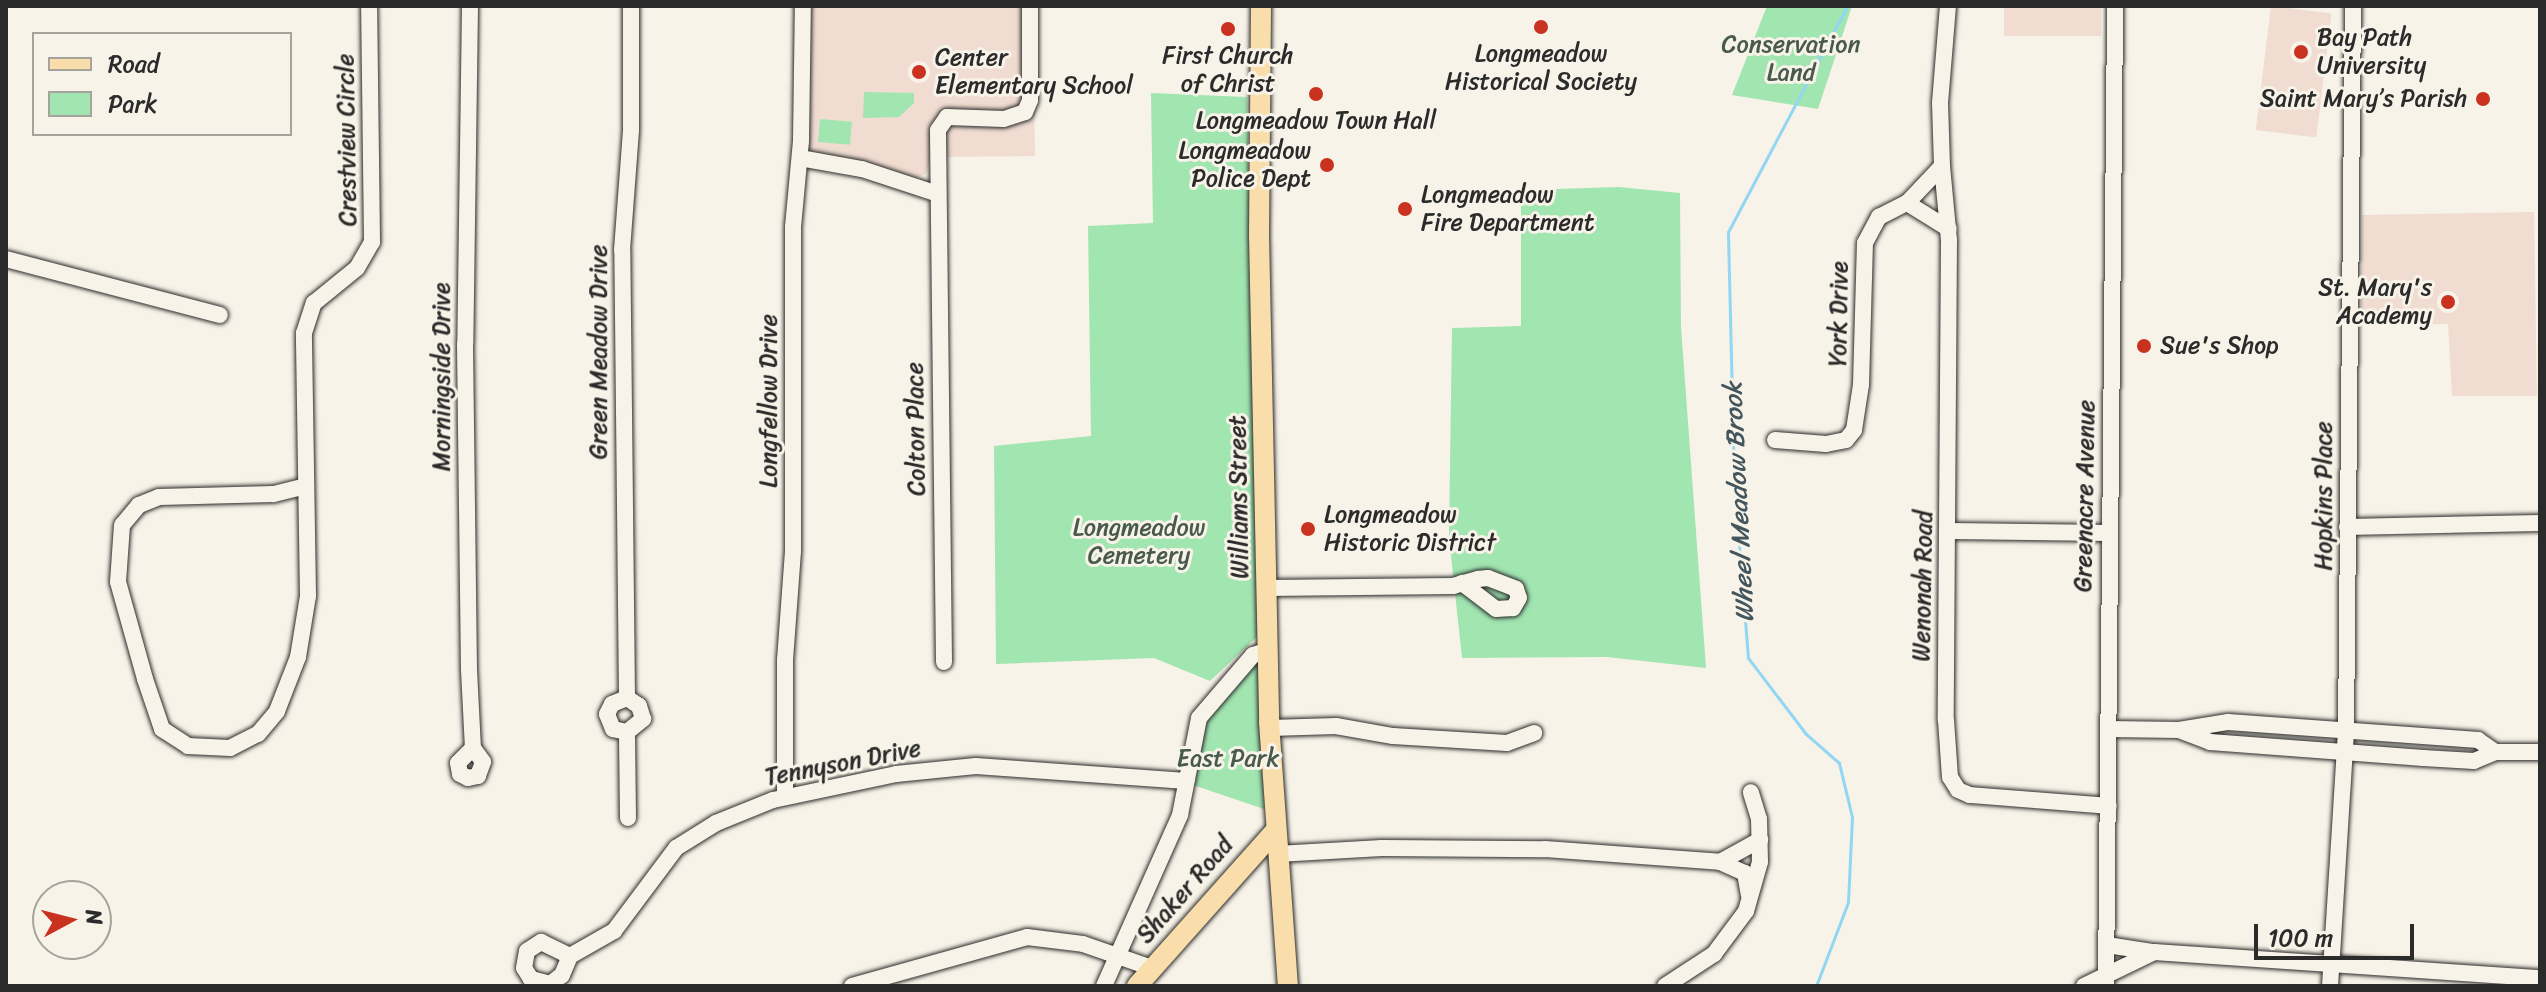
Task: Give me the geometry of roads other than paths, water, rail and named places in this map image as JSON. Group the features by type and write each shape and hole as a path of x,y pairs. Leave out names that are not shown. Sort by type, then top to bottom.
{"main road":[{"name":"Williams Street","path":"1261,6 1259,235 1270,728 1288,986"},
{"name":"Shaker Road","path":"1137,986 1275,831"}],"street":[{"name":"Crestview Circle","path":"306,486 273,494 159,497 139,505 122,525 118,582 145,679 162,729 188,746 210,750 251,739 270,721 287,690 306,616 306,486 304,333 314,303 357,268 372,242 369,6"},
{"name":"Morningside Drive","path":"470,6 465,376 473,748"},
{"name":"Green Meadow Drive","path":"627,698 622,238 631,130 631,6"},
{"name":"Longfellow Drive","path":"785,797 785,660 793,551 793,227 800,158 803,6"},
{"name":"Colton Place","path":"944,662 937,136 943,120 1013,119 1025,112 1030,100 1030,6"},
{"path":"1942,166 1940,103 1948,6"},
{"name":"Greenacre Avenue","path":"2106,978 2115,6"},
{"name":"Hopkins Place","path":"2330,986 2346,732 2353,6"},
{"path":"800,158 862,169 938,194"},
{"name":"York Drive","path":"1775,440 1826,444 1853,434 1861,385 1865,243 1879,217 1907,203 1942,166"},
{"name":"Wenonah Road","path":"1942,166 1949,229 1950,531 1946,720 1953,784 1966,794 1987,797 2109,806"},
{"path":"1907,203 1949,229"},
{"path":"6,259 220,315"},
{"path":"2347,527 2540,523"},
{"path":"1950,531 2108,533"},
{"path":"1267,588 1462,583"},
{"path":"1104,986 1177,823 1202,712 1253,655 1268,650"},
{"name":"Green Meadow Drive","path":"627,698 612,704 607,714 613,729 627,732"},
{"name":"Green Meadow Drive","path":"627,698 639,706 643,719 627,732"},
{"path":"2108,729 2179,730 2228,722 2478,740 2495,752"},
{"path":"1270,728 1336,726 1393,736 1507,743 1534,733"},
{"path":"2179,730 2210,742 2474,761 2495,752 2540,752"},
{"name":"Green Meadow Drive","path":"627,732 628,818"},
{"name":"Tennyson Drive","path":"570,956 614,931 676,848 738,813 785,797 896,774 976,766 1186,781"},
{"path":"1665,986 1719,949 1747,907 1758,873 1760,840 1751,792"},
{"path":"1720,862 1760,840"},
{"path":"1277,854 1382,848 1545,849 1720,862 1745,873 1747,907"},
{"path":"852,986 1017,937 1057,939 1118,954 1152,968"},
{"path":"2107,945 2154,952 2540,978"},
{"path":"2084,986 2106,978 2154,952"}],"waterway":[{"name":"Wheel Meadow Brook","path":"1816,986 1848,902 1852,817 1839,763 1806,734 1748,658 1734,480 1728,232 1847,6"}],"place":[{"name":"Longmeadow Historical Society","path":"1541,27"},
{"name":"First Church of Christ","path":"1228,29"},
{"name":"Bay Path University","path":"2301,52"},
{"name":"Center Elementary School","path":"919,72"},
{"name":"Longmeadow Town Hall","path":"1316,94"},
{"name":"Saint Mary’s Parish","path":"2483,99"},
{"name":"Longmeadow Police Dept","path":"1327,165"},
{"name":"Longmeadow Fire Department","path":"1405,209"},
{"name":"St. Mary's Academy","path":"2448,302"},
{"name":"Sue's Shop","path":"2144,346"},
{"name":"Longmeadow Historic District","path":"1308,529"}],"park label":[{"name":"Conservation Land","path":"1791,59"},
{"name":"Longmeadow Cemetery","path":"1139,542"},
{"name":"East Park","path":"1228,759"}]}
